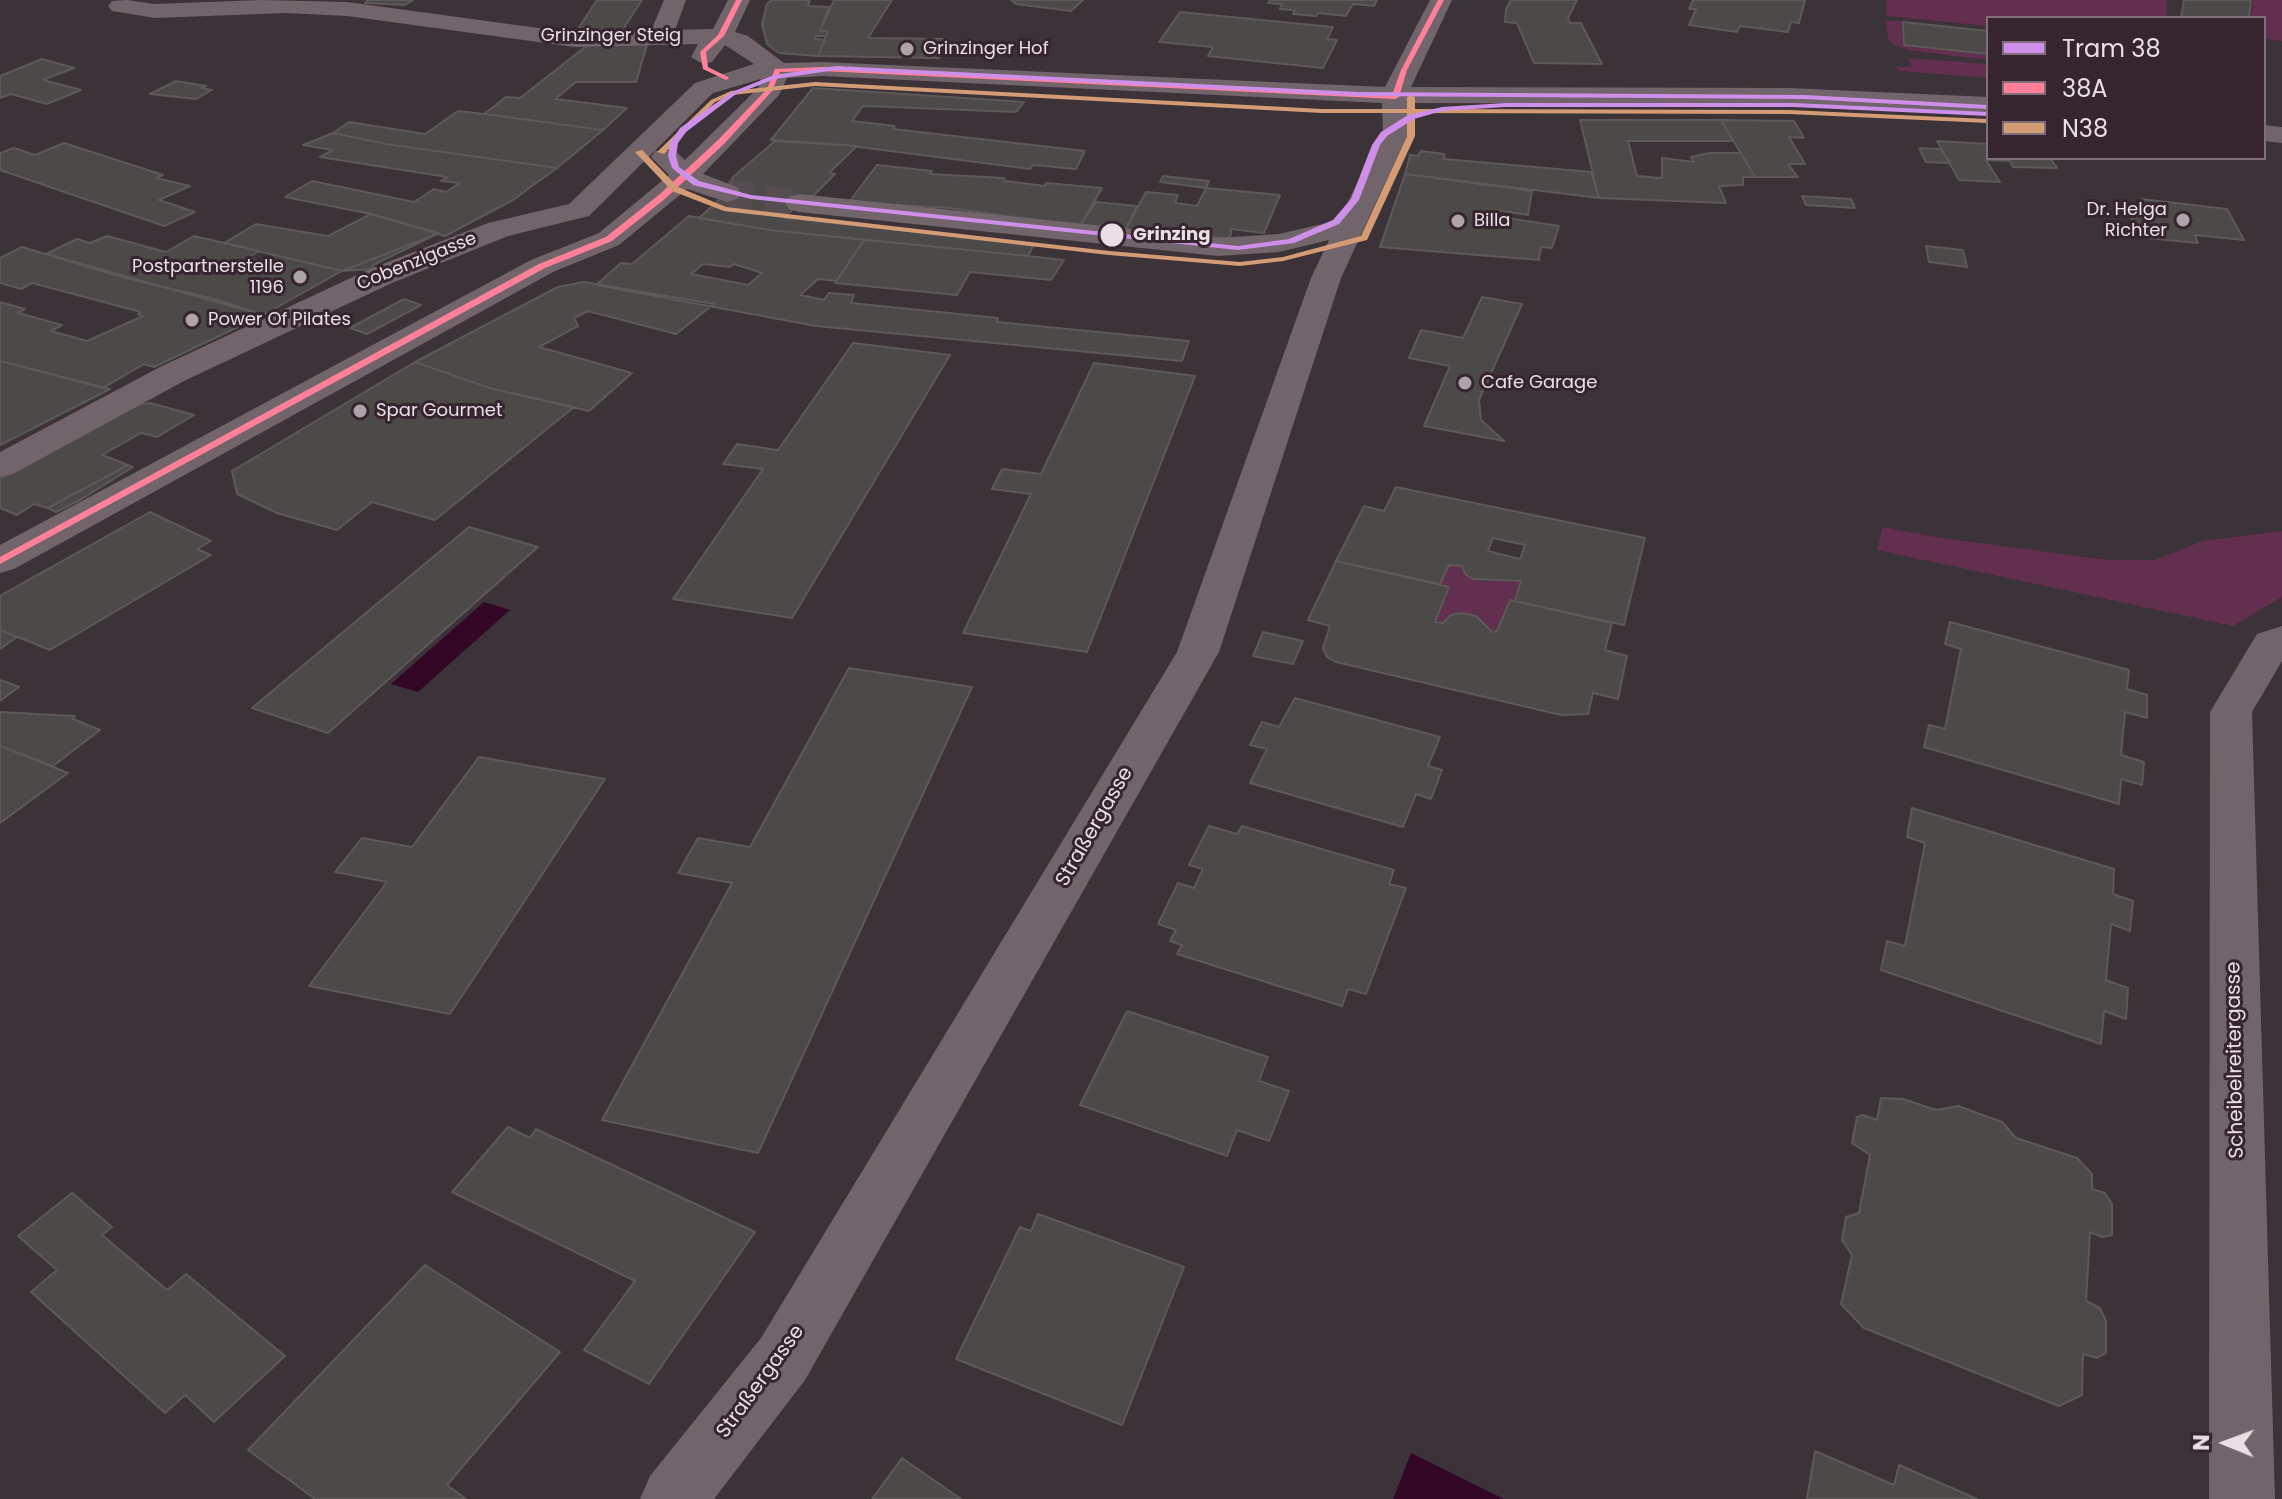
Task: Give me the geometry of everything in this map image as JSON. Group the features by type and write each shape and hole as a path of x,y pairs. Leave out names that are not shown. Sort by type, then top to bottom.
{"street":[{"path":"665,38 662,26 675,0"},
{"path":"726,78 705,68 703,52 721,36 739,0"},
{"name":"Straßergasse","path":"673,1499 783,1359 1198,652 1326,278 1396,131 1395,97 1404,70 1441,0"},
{"name":"Grinzinger Steig","path":"120,6 155,11 317,7 382,12 548,38 721,36"},
{"path":"721,36 739,41 777,70"},
{"path":"542,266 579,210 704,88 726,78 777,70 822,69 1395,97 1789,96 1986,105"},
{"path":"0,561 542,266 609,239 684,176 770,90 777,70"},
{"path":"650,141 684,176 727,193"},
{"path":"799,203 1218,247 1279,243 1353,226"},
{"name":"Cobenzlgasse","path":"0,466 172,374 381,276 498,229 579,210"},
{"name":"Scheibelreitergasse","path":"2242,1499 2231,712 2272,643 2282,639"}],"shaded area":[{"path":"1886,0 2167,0 2166,16 1986,16 1986,26 1887,16"},
{"path":"2253,0 2282,0 2282,41 2266,38 2266,16 2251,16"},
{"path":"1886,21 1902,21 1903,45 1986,55 1986,60 1907,50 1888,39"},
{"path":"1908,58 1986,64 1986,78 1900,71 1896,67 1912,67"},
{"path":"1883,527 2107,560 2155,560 2203,541 2282,531 2282,597 2233,626 1877,550"},
{"path":"1449,565 1462,566 1465,574 1486,582 1507,578 1521,581 1515,601 1509,600 1497,631 1492,632 1476,616 1462,613 1451,615 1443,623 1435,622 1449,587 1440,584"},
{"path":"484,602 510,610 418,692 391,684"},
{"path":"1411,1453 1504,1499 1393,1499"}],"building":[{"path":"368,0 413,0 405,5 365,3"},
{"path":"597,0 642,0 618,37 574,35"},
{"path":"772,0 810,0 808,6 829,7 820,31 828,31 826,36 816,36 815,39 825,40 818,56 779,53 767,44 762,24 767,4"},
{"path":"834,0 892,0 868,38 947,39 939,58 818,56 828,31 820,31"},
{"path":"1011,0 1083,0 1071,11 1016,4"},
{"path":"1270,0 1377,0 1374,6 1353,4 1346,16 1318,13 1316,16 1293,14 1295,10 1280,9 1282,4 1268,3"},
{"path":"1511,0 1577,0 1568,18 1570,23 1581,23 1602,64 1534,63 1517,23 1505,22 1506,9"},
{"path":"1693,0 1805,0 1799,23 1791,22 1788,32 1740,26 1737,32 1689,25 1696,9 1689,9"},
{"path":"2184,0 2251,0 2249,16 2181,16"},
{"path":"1180,12 1333,27 1327,39 1337,40 1323,68 1208,56 1213,47 1159,42"},
{"path":"1903,22 1986,31 1986,54 1904,45"},
{"path":"589,44 647,45 636,82 576,82 555,99 627,108 603,130 484,114 506,97 520,98"},
{"path":"42,59 74,68 43,80 81,90 47,104 11,94 0,98 0,76"},
{"path":"176,81 206,86 201,88 212,90 196,99 150,94"},
{"path":"813,88 1024,102 1016,112 863,106 852,121 895,126 893,129 1085,151 1076,169 1033,165 1030,169 844,145 771,140"},
{"path":"458,111 603,130 557,168 386,144 333,133 349,122 425,134"},
{"path":"1580,120 1721,120 1733,141 1628,141 1637,176 1662,178 1662,158 1694,162 1691,157 1709,153 1741,153 1755,177 1743,177 1743,185 1719,186 1726,203 1599,198"},
{"path":"1721,120 1794,121 1804,138 1789,137 1805,164 1788,164 1798,177 1755,177"},
{"path":"333,133 386,144 557,168 513,200 445,236 371,214 285,197 312,181 414,202 434,189 446,192 460,183 441,181 447,177 320,157 333,150 303,145"},
{"path":"775,141 857,146 829,173 835,174 811,198 806,197 784,218 1034,244 1028,256 770,230 699,218 737,184 732,183 732,178"},
{"path":"1937,141 1986,144 1986,160 2000,182 1959,180"},
{"path":"64,143 163,175 156,178 190,186 159,200 195,212 164,226 0,170 0,153 14,148 35,155"},
{"path":"1919,148 1941,149 1950,163 1926,162"},
{"path":"1421,151 1444,154 1444,159 1591,172 1599,198 1405,174 1410,155 1418,156"},
{"path":"1986,160 2051,160 2057,168 2013,167 2010,161"},
{"path":"877,165 932,171 930,174 1004,178 1005,181 1045,186 1046,183 1102,188 1080,226 949,208 849,202"},
{"name":"Billa","path":"1405,174 1532,191 1528,215 1496,210 1493,216 1559,226 1552,248 1541,247 1539,260 1380,247"},
{"path":"1163,176 1209,181 1206,188 1160,182"},
{"path":"1206,188 1280,195 1264,233 1231,229 1231,235 1225,239 1195,233 1192,239 1125,231 1146,192 1178,195 1175,203 1197,206"},
{"path":"1802,196 1851,199 1855,208 1806,205"},
{"name":"Dr. Helga Richter","path":"2141,199 2227,209 2244,240 2195,235 2198,243 2147,238 2142,230 2136,229 2128,210 2145,211"},
{"path":"1096,202 1137,206 1125,231 1080,226"},
{"path":"371,214 439,233 342,271 224,243 256,224 328,236"},
{"path":"689,216 770,230 864,240 837,281 818,279 800,295 824,300 829,293 854,295 851,303 998,318 997,322 1189,341 1182,361 816,326 596,285 621,263 632,264","holes":["703,264 730,267 734,264 762,273 748,285 691,274"]},
{"path":"439,233 373,265 372,269 342,271"},
{"path":"107,236 166,252 194,236 259,251 248,258 256,260 249,265 275,255 342,271 263,315 46,254 77,239 90,243"},
{"path":"864,240 1064,260 1051,280 970,272 957,295 835,283"},
{"path":"1926,246 1963,250 1967,267 1929,262"},
{"name":"Power Of Pilates","path":"22,247 263,315 154,367 144,364 103,388 0,361 0,302 25,309 18,313 62,325 51,331 87,341 143,316 138,314 141,312 32,283 21,289 0,283 0,258"},
{"path":"584,282 714,304 676,334 588,311 574,318 578,326 539,347 632,373 589,411 489,388 415,362 558,287"},
{"name":"Cafe Garage","path":"1482,297 1522,304 1479,400 1481,420 1504,441 1424,426 1450,366 1409,358 1421,330 1463,338"},
{"path":"404,299 421,305 367,334 350,328"},
{"path":"853,343 950,355 792,618 673,599 763,469 723,464 737,444 778,450"},
{"path":"0,361 20,366 110,389 0,445"},
{"path":"415,362 489,388 574,407 435,520 372,502 337,530 277,513 237,494 232,471"},
{"path":"1094,363 1195,376 1087,652 963,633 1031,494 992,489 1002,469 1041,474"},
{"path":"150,403 194,415 157,437 141,433 102,455 128,465 48,508 34,504 17,515 0,508 0,479 127,406"},
{"path":"128,465 133,467 80,500 56,512 48,508"},
{"path":"1396,487 1645,538 1624,625 1515,601 1521,581 1473,579 1465,574 1462,566 1449,565 1440,584 1336,561 1364,506 1384,511","holes":["1493,538 1525,545 1520,559 1488,551"]},
{"path":"150,512 211,541 197,549 211,555 50,650 0,630 0,596"},
{"path":"469,527 538,547 328,733 252,708"},
{"path":"1336,561 1449,587 1435,622 1443,623 1451,615 1462,613 1476,616 1492,632 1497,631 1510,600 1612,623 1605,650 1627,656 1618,699 1593,693 1588,714 1561,715 1336,662 1327,657 1323,648 1330,626 1308,620"},
{"path":"1950,622 2129,670 2127,689 2147,695 2147,718 2125,712 2121,755 2144,762 2142,785 2121,779 2119,804 1924,747 1929,725 1945,729 1961,649 1945,644"},
{"path":"0,630 17,637 0,649"},
{"path":"1263,632 1303,641 1293,664 1253,656"},
{"path":"849,668 972,687 758,1153 602,1120 732,883 678,873 698,838 750,847"},
{"path":"0,680 19,687 0,701"},
{"path":"1295,698 1440,737 1428,766 1442,770 1431,799 1416,794 1403,827 1250,783 1267,749 1250,745 1262,722 1279,727"},
{"path":"0,712 75,716 73,719 100,730 53,766 0,746"},
{"path":"0,746 68,773 0,823"},
{"path":"479,757 605,779 450,1014 309,986 387,882 335,872 362,838 412,847"},
{"path":"1912,808 2114,869 2113,894 2133,901 2130,931 2111,924 2106,980 2128,988 2126,1019 2104,1011 2101,1044 1881,970 1887,941 1905,946 1925,843 1907,837"},
{"path":"1209,826 1237,834 1242,826 1394,870 1389,884 1406,888 1366,994 1348,989 1342,1006 1177,954 1182,945 1170,941 1176,930 1158,924 1178,883 1194,888 1203,869 1189,865"},
{"path":"1127,1011 1268,1057 1259,1081 1289,1091 1269,1141 1237,1130 1227,1156 1080,1105"},
{"path":"1881,1098 1903,1099 1936,1110 1958,1106 2002,1122 2016,1138 2077,1158 2092,1174 2092,1189 2105,1193 2112,1204 2112,1235 2102,1237 2090,1232 2086,1301 2100,1308 2106,1321 2106,1353 2097,1358 2083,1354 2082,1395 2059,1406 1864,1328 1841,1304 1852,1255 1842,1240 1846,1217 1859,1213 1870,1155 1852,1143 1857,1117 1863,1115 1877,1120"},
{"path":"508,1127 530,1138 536,1129 755,1232 649,1384 584,1350 635,1281 452,1192"},
{"path":"72,1193 112,1227 102,1235 167,1290 186,1274 285,1356 214,1422 185,1395 165,1413 31,1292 57,1270 18,1236"},
{"path":"1038,1214 1184,1267 1122,1425 956,1359 1020,1227 1031,1231"},
{"path":"425,1265 560,1352 447,1485 466,1499 315,1499 248,1450"},
{"path":"1815,1451 1894,1485 1899,1465 1977,1499 1807,1499"},
{"path":"902,1458 961,1499 872,1499"}],"tunnel":[{"path":"727,193 799,203"}],"tram line":[{"name":"38","path":"1986,107 1804,97 1358,94 836,68 774,77 734,93 683,130 674,143 672,156 676,168 696,183 751,197 1238,248 1291,241 1336,222 1355,200 1376,145 1384,134 1411,117 1442,109 1505,105 1794,105 1986,114"}],"transit line":[{"name":"38A","path":"726,78 705,68 703,52 721,36 739,0"},
{"name":"38A","path":"1395,97 1404,70 1441,0"},
{"name":"38A","path":"777,70 822,69 1395,97"},
{"name":"38A","path":"0,561 542,266 609,239 663,196 721,142 770,90 777,70"},
{"name":"N38","path":"661,152 713,101 731,93 815,84 1322,111 1789,112 1986,121"},
{"name":"N38","path":"639,152 675,189 724,209 1109,253 1240,264 1283,259 1364,238 1411,136 1411,97"}],"place":[{"name":"Grinzinger Hof","path":"907,49"},
{"name":"Dr. Helga Richter","path":"2183,220"},
{"name":"Billa","path":"1458,221"},
{"name":"Grinzing","path":"1112,235"},
{"name":"Postpartnerstelle 1196","path":"300,277"},
{"name":"Power Of Pilates","path":"192,320"},
{"name":"Cafe Garage","path":"1465,383"},
{"name":"Spar Gourmet","path":"360,411"}]}
